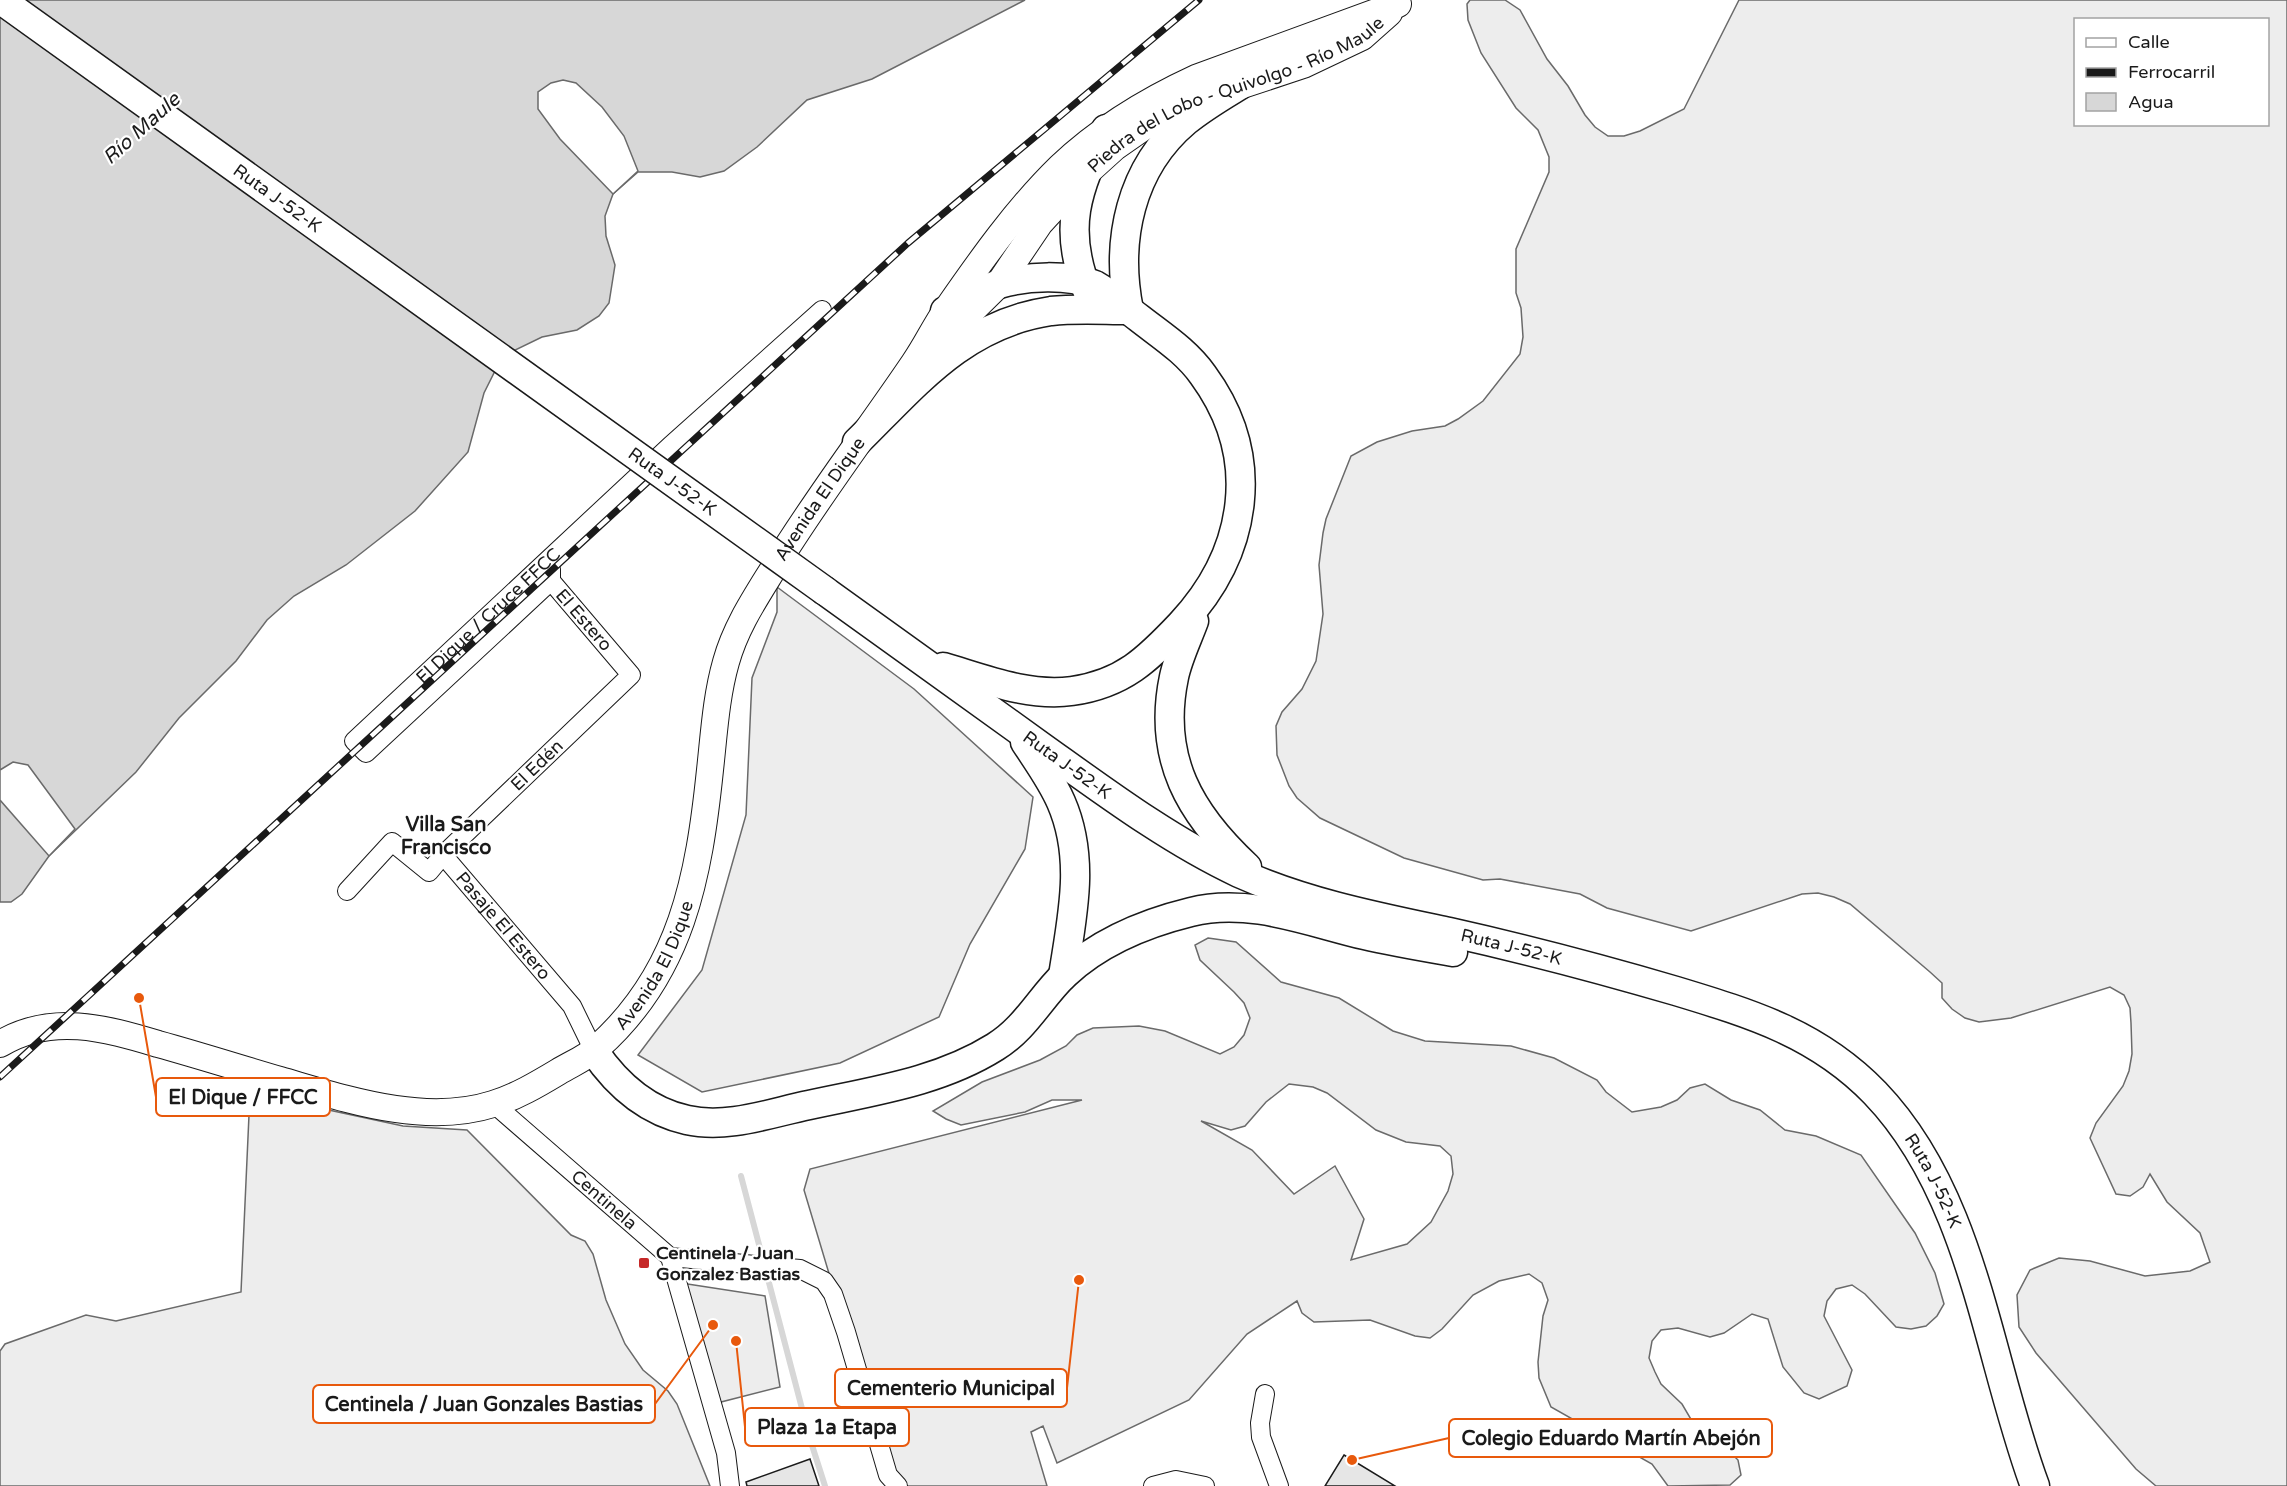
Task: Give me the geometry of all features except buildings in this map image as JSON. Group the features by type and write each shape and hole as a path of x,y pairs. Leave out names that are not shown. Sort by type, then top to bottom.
{"main road":[{"name":"Ruta J-52-K","path":"2,0 1016,728 1186,846 1264,883 1335,907 1584,965 1694,997 1784,1027 1833,1056 1882,1100 1915,1147 1950,1216 1977,1293 2035,1486"},
{"name":"Piedra del Lobo - Quivolgo - Río Maule","path":"916,362 935,348 998,285 1040,223 1083,176 1115,147 1148,124 1185,104 1303,64 1362,37 1400,2"},
{"name":"Piedra del Lobo - Quivolgo - Río Maule","path":"945,311 1035,193 1062,166 1106,129 1155,98 1196,78 1400,2"},
{"path":"1129,310 1123,276 1123,241 1127,218 1144,175 1162,147 1185,122 1240,85"},
{"path":"1097,310 1077,261 1074,220 1083,176 1106,129"},
{"path":"924,662 1032,691 1071,691 1113,680 1149,658 1200,603 1221,570 1236,527 1241,482 1234,437 1227,415 1203,374 1169,340 1106,292 1083,280 1044,279 998,285 945,311"},
{"path":"857,442 931,369 967,340 1030,315 1052,311 1129,310"},
{"name":"Avenida El Dique","path":"0,1044 35,1028 80,1026 134,1037 376,1106 449,1111 494,1104 540,1083 594,1051 638,1003 653,981 685,915 697,870 703,833 717,697 735,633 745,612 796,531 916,362 945,311"},
{"path":"1200,603 1174,676 1170,716 1174,757 1188,795 1204,821 1223,845 1264,883"},
{"path":"1016,728 1061,801 1074,844 1076,891 1063,976"},
{"path":"594,1051 619,1083 650,1106 688,1120 727,1123 915,1082 957,1067 999,1045 1025,1022 1063,976 1098,950 1142,927 1194,911 1221,907 1258,910 1389,940 1460,953 1584,965"}],"street":[{"name":"El Dique / Cruce FFCC","path":"548,572 354,741 366,753 548,572 822,310"},
{"name":"El Estero","path":"548,572 631,675"},
{"name":"El Edén","path":"443,855 631,675"},
{"name":"Pasaje El Estero","path":"347,891 392,842 429,872 443,855 572,1006 594,1051"},
{"name":"Centinela","path":"494,1104 670,1257"},
{"path":"730,1486 726,1453 670,1257 800,1269 824,1281 833,1294 846,1332 888,1475 898,1486"},
{"path":"1265,1394 1260,1415 1261,1437 1279,1486"},
{"path":"1153,1486 1176,1480 1205,1486"}],"shaded area":[{"path":"1470,0 1505,0 1520,10 1547,59 1568,86 1585,115 1595,127 1608,136 1624,136 1640,131 1684,109 1739,0 2287,0 2287,1486 2156,1486 2136,1469 2036,1353 2019,1327 2017,1295 2030,1270 2059,1258 2090,1261 2145,1276 2190,1271 2210,1262 2200,1233 2167,1202 2150,1174 2143,1187 2130,1196 2116,1194 2090,1138 2096,1123 2123,1086 2129,1071 2132,1054 2131,1023 2130,1008 2124,995 2110,987 2011,1018 1979,1022 1965,1018 1952,1009 1942,998 1942,983 1850,904 1834,897 1818,893 1802,894 1691,931 1607,908 1580,894 1500,879 1483,880 1404,858 1320,818 1297,798 1289,786 1277,755 1276,726 1282,712 1302,689 1316,661 1323,614 1319,565 1323,533 1326,519 1351,456 1377,442 1412,431 1445,426 1458,419 1483,401 1520,354 1523,337 1521,308 1516,293 1516,249 1549,172 1549,157 1538,130 1516,108 1481,53 1468,20 1467,4"},
{"path":"777,587 914,689 1033,797 1025,849 970,944 939,1017 840,1063 702,1092 638,1055 702,970 746,815 752,678 777,612"},
{"path":"1208,938 1236,942 1281,982 1339,998 1393,1031 1425,1041 1511,1046 1554,1058 1597,1080 1606,1092 1632,1112 1661,1107 1677,1100 1690,1088 1705,1084 1731,1100 1760,1110 1785,1130 1816,1136 1861,1155 1915,1233 1935,1273 1944,1304 1937,1316 1926,1326 1911,1329 1896,1327 1865,1294 1852,1285 1836,1289 1827,1301 1824,1316 1852,1370 1847,1386 1819,1399 1804,1393 1783,1367 1768,1319 1752,1314 1724,1333 1710,1337 1678,1328 1661,1330 1652,1341 1649,1358 1655,1372 1661,1384 1682,1404 1699,1433 1726,1448 1738,1460 1741,1475 1730,1485 1668,1486 1652,1464 1551,1407 1539,1378 1538,1362 1543,1316 1548,1300 1542,1283 1529,1274 1499,1281 1473,1295 1442,1329 1430,1338 1415,1336 1370,1320 1314,1322 1302,1313 1297,1301 1247,1334 1189,1400 1057,1463 1043,1426 1031,1432 1047,1486 907,1486 890,1477 804,1190 810,1169 1082,1100 1052,1100 1025,1112 961,1125 933,1111 982,1082 1040,1060 1066,1046 1077,1035 1093,1028 1139,1026 1165,1031 1220,1054 1234,1047 1244,1035 1250,1018 1244,1003 1200,960 1195,945","holes":["1289,1084 1313,1087 1327,1093 1376,1130 1406,1142 1440,1146 1451,1156 1453,1174 1448,1191 1431,1222 1407,1244 1351,1260 1364,1219 1335,1166 1294,1194 1252,1150 1201,1121 1231,1130 1245,1126 1266,1102"]},
{"path":"250,1093 403,1126 467,1130 571,1235 585,1241 593,1254 606,1300 625,1344 643,1370 668,1391 677,1404 710,1486 0,1486 0,1351 5,1344 86,1315 116,1321 241,1292"},
{"path":"681,1283 765,1296 780,1387 717,1403"}],"water":[{"name":"Río Maule","path":"0,0 1025,0 872,79 807,100 757,147 724,171 700,177 672,172 638,172 613,194 605,216 606,236 615,265 609,303 599,316 577,330 542,337 513,351 496,369 484,393 468,452 415,511 346,565 294,596 267,620 236,661 179,718 136,772 49,856 22,894 11,902 0,902"}],"pier":[{"path":"563,80 576,83 602,107 624,136 638,171 613,194 560,139 538,109 538,92 551,83"},
{"path":"13,762 28,765 75,829 49,856 0,800 0,770"}],"waterway":[{"path":"741,1176 810,1439 825,1486"}],"railway":[{"path":"0,1077 908,243 1199,0"}],"place":[{"name":"El Dique / FFCC","path":"139,998"},
{"name":"Centinela / Juan Gonzalez Bastias","path":"644,1263"},
{"name":"Cementerio Municipal","path":"1079,1280"},
{"name":"Centinela / Juan Gonzales Bastias","path":"713,1325"},
{"name":"Plaza 1a Etapa","path":"736,1341"},
{"name":"Colegio Eduardo Martín Abejón","path":"1352,1460"}],"district":[{"name":"Villa San Francisco","path":"446,836"}]}
